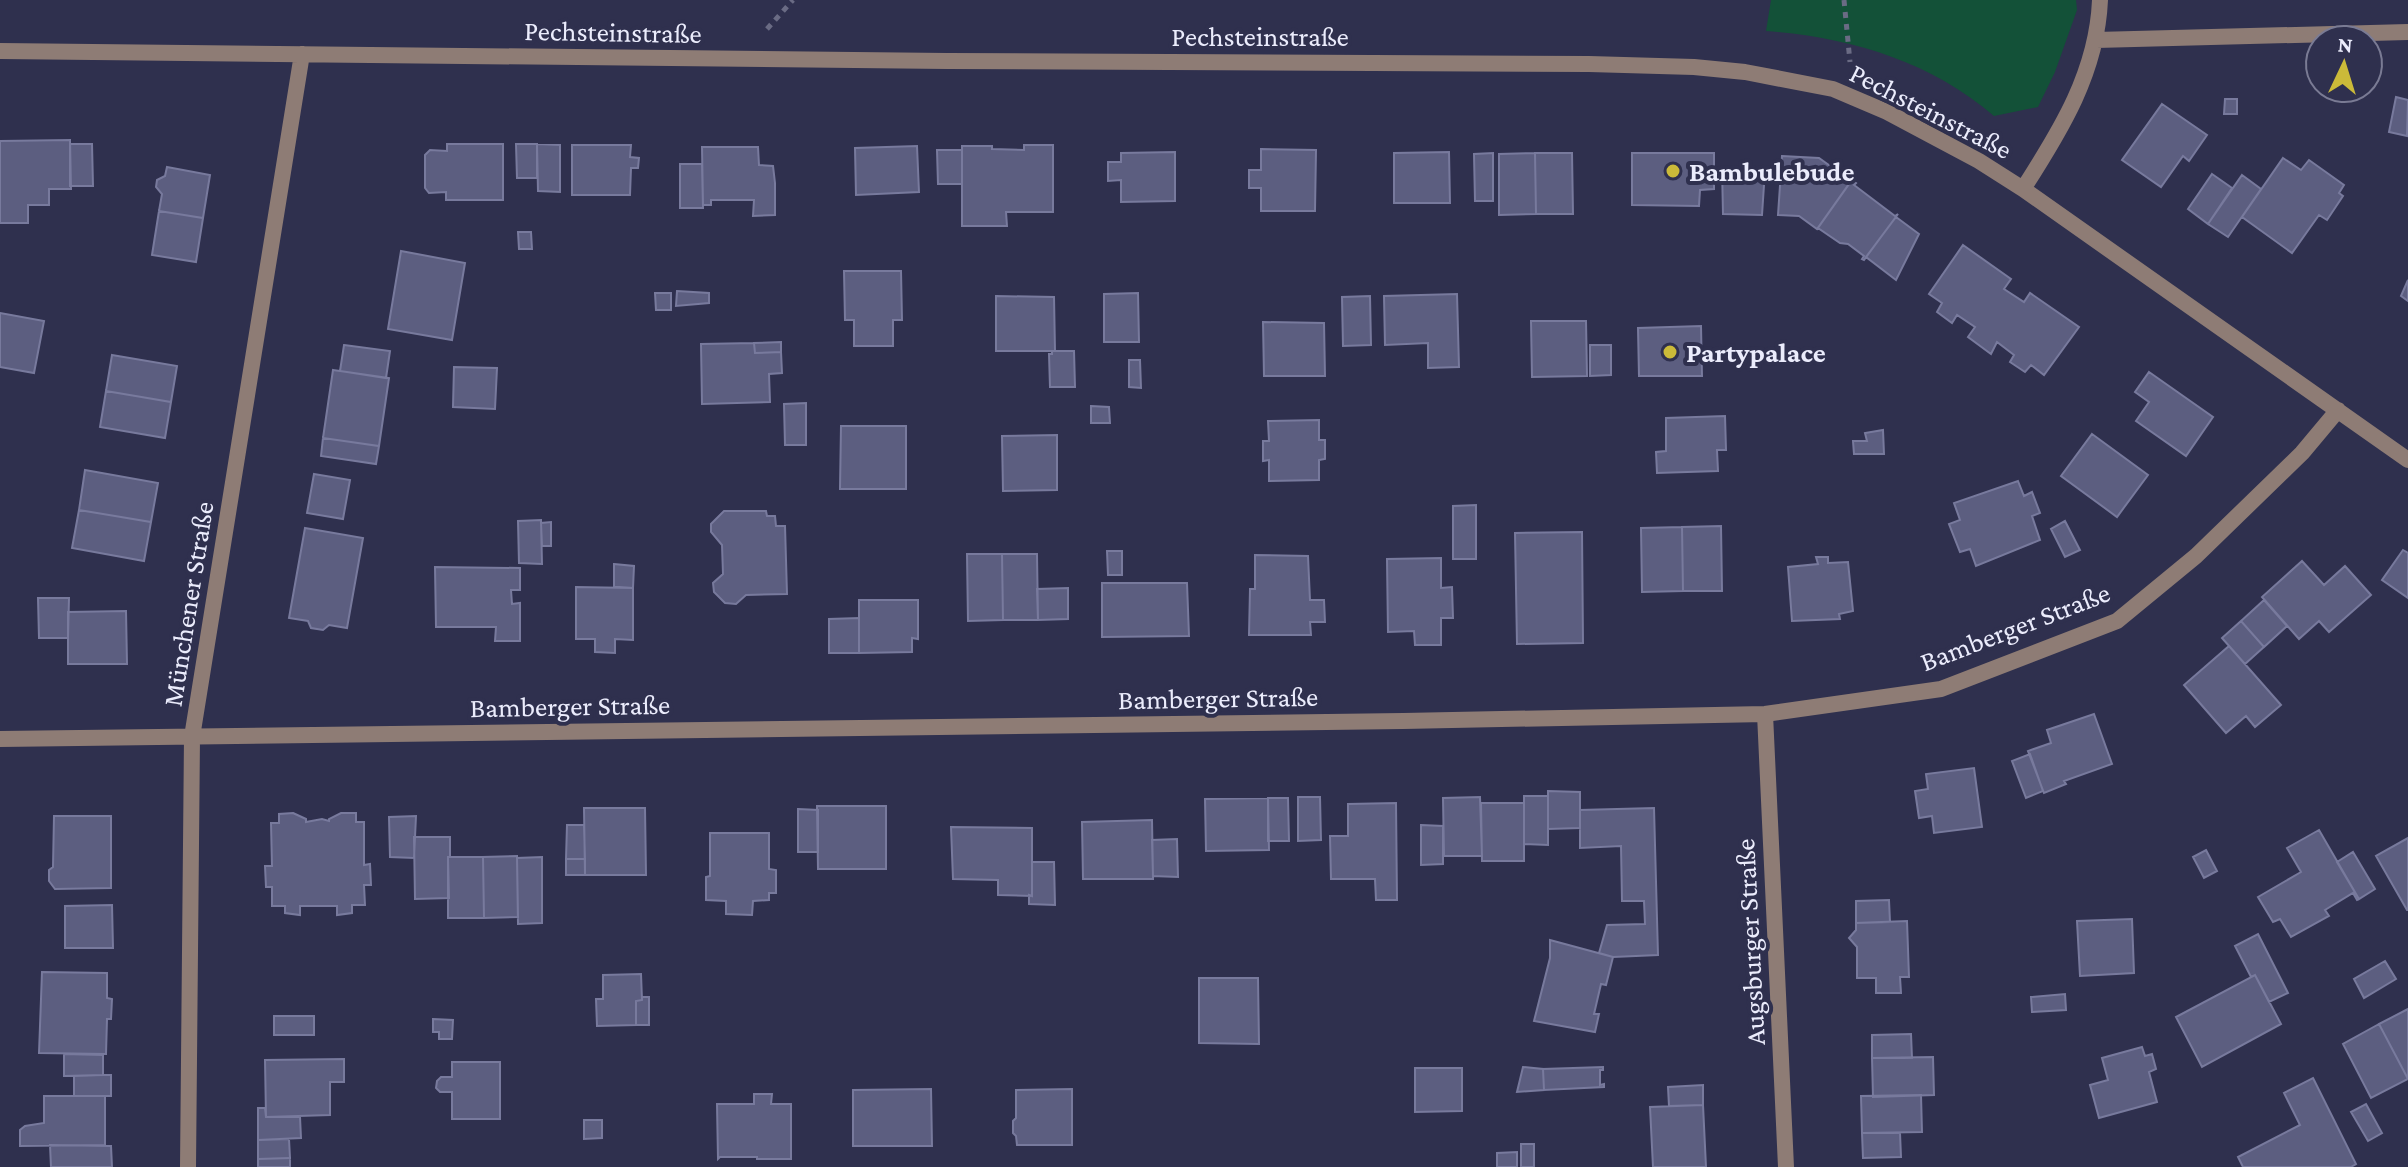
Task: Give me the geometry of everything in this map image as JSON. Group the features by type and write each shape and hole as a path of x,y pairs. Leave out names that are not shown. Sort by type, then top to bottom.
{"street":[{"path":"2023,189 2061,127 2087,73 2096,40 2100,0"},
{"path":"2096,40 2408,32"},
{"name":"Pechsteinstraße","path":"0,51 1574,64 1694,67 1745,72 1833,89 1887,112 1979,161 2408,460"},
{"name":"Münchener Straße","path":"188,1167 192,737 302,54"},
{"name":"Bamberger Straße","path":"0,739 1765,714 1941,689 2117,621 2196,556 2302,453 2338,410"},
{"name":"Augsburger Straße","path":"1765,714 1786,1167"}],"path":[{"path":"765,32 793,0"},
{"path":"1844,0 1850,62"}],"green space":[{"path":"1771,0 2076,0 2077,10 2055,72 2038,107 1994,116 1943,80 1887,55 1828,39 1766,31"}],"building":[{"path":"2396,97 2408,100 2407,136 2389,132"},
{"path":"2225,99 2237,99 2237,114 2224,114"},
{"path":"2162,104 2207,135 2189,161 2183,156 2161,187 2122,160"},
{"path":"70,140 71,189 49,189 49,205 28,205 28,223 0,223 0,141"},
{"path":"70,144 92,144 93,186 70,186"},
{"path":"447,144 503,144 503,200 446,200 446,192 429,193 425,188 425,155 430,150 447,151"},
{"path":"516,144 537,144 537,178 517,178"},
{"path":"537,144 560,145 560,192 538,191"},
{"path":"572,145 631,145 630,157 639,158 638,168 631,168 630,195 572,195"},
{"path":"1024,145 1053,145 1053,212 1006,212 1007,226 962,226 962,146 1024,150"},
{"path":"917,146 919,192 856,195 855,148"},
{"path":"702,147 758,147 759,165 773,166 775,215 753,216 754,200 711,200 711,205 703,205"},
{"path":"1261,149 1316,150 1315,211 1261,211 1261,188 1249,188 1249,170 1261,170"},
{"path":"937,150 962,150 962,184 938,184"},
{"path":"1175,152 1175,201 1121,202 1121,180 1108,181 1108,162 1121,162 1121,153"},
{"path":"1449,152 1450,203 1394,203 1394,153"},
{"path":"1493,153 1493,201 1475,201 1474,154"},
{"path":"1535,153 1572,153 1573,214 1536,214"},
{"path":"1535,153 1536,214 1499,215 1499,154"},
{"name":"Bambulebude","path":"1632,153 1714,153 1714,189 1700,190 1699,206 1632,205"},
{"path":"1782,156 1819,158 1851,181 1817,229 1799,216 1778,215"},
{"path":"2283,158 2301,170 2309,160 2344,185 2339,193 2343,196 2327,220 2319,215 2292,253 2242,217"},
{"path":"680,164 702,164 703,208 680,208"},
{"path":"167,167 210,175 203,218 159,211 162,194 156,187 157,180 165,176"},
{"path":"1722,168 1765,170 1762,215 1723,214"},
{"path":"2212,174 2232,188 2208,224 2188,209"},
{"path":"2242,175 2261,189 2228,237 2208,224"},
{"path":"1852,180 1856,183 1854,185 1895,216 1898,214 1864,260 1864,256 1848,244 1840,243 1818,228"},
{"path":"159,211 203,218 196,262 152,255"},
{"path":"1896,217 1919,234 1896,280 1866,257"},
{"path":"518,232 531,232 532,249 519,249"},
{"path":"1963,245 2011,279 2004,289 2024,302 2030,293 2079,327 2044,375 2031,365 2025,372 2010,362 2014,355 1997,342 1991,354 1968,337 1975,327 1957,315 1952,323 1937,312 1942,303 1929,294"},
{"path":"401,251 465,263 452,340 388,329"},
{"path":"844,271 901,271 902,320 893,320 893,346 854,346 854,320 845,320"},
{"path":"2408,280 2408,301 2401,296"},
{"path":"677,291 709,293 709,303 676,306"},
{"path":"655,293 671,293 671,310 656,310"},
{"path":"1138,293 1139,342 1104,342 1104,294"},
{"path":"1457,294 1459,367 1428,368 1428,343 1385,345 1384,296"},
{"path":"996,296 1054,297 1055,351 996,351"},
{"path":"1370,296 1371,345 1343,346 1342,297"},
{"path":"0,313 44,321 34,373 0,367"},
{"path":"1531,321 1586,321 1587,376 1532,377"},
{"path":"1263,322 1324,323 1325,376 1264,376"},
{"name":"Partypalace","path":"1701,326 1702,376 1639,376 1638,328"},
{"path":"781,342 781,352 755,353 754,343"},
{"path":"754,343 755,353 781,352 782,373 769,374 770,402 702,404 701,344"},
{"path":"344,345 390,351 386,378 340,371"},
{"path":"1590,345 1611,345 1611,375 1590,376"},
{"path":"1052,351 1074,351 1075,387 1050,387 1049,354"},
{"path":"112,355 177,366 171,402 106,391"},
{"path":"1129,360 1140,360 1141,388 1129,387"},
{"path":"454,367 497,368 495,409 453,407"},
{"path":"333,370 389,378 379,446 323,438"},
{"path":"2149,372 2213,417 2186,456 2136,421 2149,402 2135,392"},
{"path":"106,391 171,402 165,438 100,427"},
{"path":"806,403 806,445 785,445 784,404"},
{"path":"1091,406 1109,407 1110,423 1091,423"},
{"path":"1725,416 1726,450 1717,450 1718,471 1657,473 1656,452 1666,451 1666,418"},
{"path":"1319,420 1319,440 1325,440 1325,459 1319,460 1319,480 1269,481 1269,460 1263,461 1263,441 1269,441 1268,421"},
{"path":"841,426 906,426 906,489 840,489"},
{"path":"1883,430 1884,454 1854,454 1853,441 1867,441 1865,433"},
{"path":"2092,434 2148,475 2117,517 2061,476"},
{"path":"1057,435 1057,490 1003,491 1002,436"},
{"path":"323,438 379,446 376,464 321,456"},
{"path":"85,470 158,483 151,522 79,510"},
{"path":"314,474 350,480 343,519 307,513"},
{"path":"2018,481 2024,496 2032,492 2040,513 2032,516 2040,540 1976,566 1970,549 1960,552 1949,524 1960,520 1954,503"},
{"path":"1476,505 1476,559 1453,559 1453,506"},
{"path":"79,510 151,522 144,561 72,548"},
{"path":"724,511 766,511 767,516 775,516 776,526 785,526 787,594 746,595 736,604 725,603 714,592 713,583 723,574 722,545 711,532 711,524"},
{"path":"541,520 542,564 519,563 518,521"},
{"path":"2065,521 2080,550 2065,557 2051,529"},
{"path":"551,522 551,546 542,546 541,523"},
{"path":"1721,526 1722,591 1683,591 1682,527"},
{"path":"1682,527 1683,591 1642,592 1641,528"},
{"path":"305,528 363,538 347,628 329,625 323,630 311,628 308,621 289,618"},
{"path":"1582,532 1583,643 1517,644 1515,533"},
{"path":"2403,550 2408,553 2408,598 2382,580"},
{"path":"1107,551 1122,551 1122,575 1108,575"},
{"path":"967,554 1002,554 1003,620 968,621"},
{"path":"1002,554 1037,554 1038,620 1003,620"},
{"path":"1255,555 1308,556 1310,600 1324,600 1325,622 1310,622 1311,635 1249,635 1250,589 1255,589"},
{"path":"1816,557 1828,557 1828,563 1848,562 1853,611 1839,614 1840,619 1792,621 1788,567 1818,564"},
{"path":"1441,558 1441,588 1452,587 1453,618 1441,618 1441,645 1415,645 1414,631 1388,632 1387,559"},
{"path":"2302,561 2324,585 2345,566 2371,595 2329,632 2319,621 2299,639 2262,597"},
{"path":"614,564 634,566 633,588 614,587"},
{"path":"435,567 520,568 520,590 511,590 512,604 520,603 520,641 495,641 496,627 436,627"},
{"path":"1102,583 1187,583 1189,636 1102,637"},
{"path":"576,587 633,588 633,640 615,639 615,653 595,652 595,639 576,639"},
{"path":"1068,588 1068,619 1038,620 1037,589"},
{"path":"38,598 69,598 68,638 39,638"},
{"path":"859,600 918,600 918,639 912,638 912,652 859,653"},
{"path":"2264,600 2287,626 2264,647 2241,621"},
{"path":"126,611 127,664 68,664 68,612"},
{"path":"859,618 859,653 829,653 829,619"},
{"path":"2241,621 2264,647 2245,664 2222,638"},
{"path":"2229,646 2281,705 2255,727 2246,716 2226,733 2184,685"},
{"path":"2094,714 2112,764 2064,781 2066,784 2044,793 2028,751 2051,743 2047,730"},
{"path":"2030,754 2043,791 2026,798 2012,761"},
{"path":"1974,768 1982,827 1934,833 1932,816 1919,818 1915,791 1928,789 1926,774"},
{"path":"1548,791 1580,792 1580,828 1548,829"},
{"path":"1524,796 1548,796 1548,845 1524,844"},
{"path":"1298,797 1320,797 1321,840 1298,841"},
{"path":"1480,797 1482,856 1444,856 1443,798"},
{"path":"1268,798 1269,850 1206,851 1205,799"},
{"path":"1268,798 1288,798 1289,841 1268,841"},
{"path":"1396,803 1397,900 1376,900 1375,879 1331,879 1330,836 1348,836 1348,804"},
{"path":"1481,803 1524,803 1524,861 1482,861"},
{"path":"817,806 886,806 886,869 818,869"},
{"path":"584,808 645,808 646,875 585,875"},
{"path":"1654,808 1658,955 1613,957 1599,953 1607,925 1645,924 1644,901 1622,901 1621,846 1580,848 1580,810"},
{"path":"798,809 818,810 818,852 798,852"},
{"path":"293,813 306,819 306,822 329,821 341,813 356,813 356,822 364,822 364,865 370,864 371,885 364,885 365,905 352,905 352,913 337,915 337,906 300,906 300,915 285,913 285,906 272,906 272,887 266,887 265,866 272,866 271,823 279,823 279,814"},
{"path":"54,816 111,816 111,888 55,889 49,881 49,870 53,867"},
{"path":"416,816 414,858 390,857 389,817"},
{"path":"1152,820 1153,879 1083,879 1082,822"},
{"path":"567,825 584,825 585,859 566,859"},
{"path":"1421,825 1443,826 1443,864 1421,865"},
{"path":"951,827 1032,828 1032,896 998,895 998,880 953,879"},
{"path":"2319,830 2359,899 2353,893 2325,910 2329,916 2291,937 2280,919 2273,922 2258,897 2301,872 2287,848"},
{"path":"710,833 769,833 769,869 776,870 776,893 769,893 769,900 753,901 752,915 726,914 726,901 706,900 706,877 710,876"},
{"path":"414,837 450,837 449,898 415,899"},
{"path":"2408,838 2408,910 2407,910 2376,856"},
{"path":"1177,839 1178,877 1153,876 1152,840"},
{"path":"2206,850 2217,871 2204,878 2193,857"},
{"path":"2353,852 2375,889 2359,899 2337,862"},
{"path":"517,856 518,917 484,918 483,857"},
{"path":"448,857 483,857 484,918 448,918"},
{"path":"542,857 542,923 518,924 517,858"},
{"path":"566,859 585,859 585,875 566,875"},
{"path":"1032,862 1054,862 1055,905 1029,904 1029,895 1032,896"},
{"path":"1889,900 1890,922 1856,923 1856,901"},
{"path":"112,905 113,948 65,948 65,906"},
{"path":"2132,919 2134,973 2080,976 2077,921"},
{"path":"1907,921 1909,977 1900,977 1901,993 1876,993 1876,978 1857,978 1857,947 1849,938 1856,930 1856,923"},
{"path":"2258,934 2288,993 2269,1002 2255,975 2251,977 2235,946"},
{"path":"1550,940 1613,957 1606,985 1601,984 1594,1014 1599,1014 1595,1032 1534,1021 1550,958"},
{"path":"2385,961 2396,979 2364,998 2354,979"},
{"path":"42,972 107,973 107,998 112,999 111,1019 107,1019 106,1054 39,1053"},
{"path":"641,974 642,1000 636,1001 636,1025 597,1026 596,999 603,999 603,975"},
{"path":"2255,975 2281,1024 2202,1067 2176,1017"},
{"path":"1199,978 1258,978 1259,1044 1199,1043"},
{"path":"2065,994 2066,1010 2032,1012 2031,997"},
{"path":"642,997 649,997 649,1025 636,1025 636,1001 642,1000"},
{"path":"2408,1009 2408,1079 2379,1024"},
{"path":"274,1016 314,1016 314,1035 274,1035"},
{"path":"433,1019 453,1020 452,1039 439,1039 439,1032 433,1032"},
{"path":"2379,1024 2408,1079 2371,1098 2343,1044"},
{"path":"1911,1034 1912,1058 1872,1058 1872,1035"},
{"path":"2142,1047 2145,1056 2152,1054 2156,1069 2149,1072 2157,1102 2099,1118 2090,1085 2108,1080 2102,1058"},
{"path":"64,1054 103,1055 103,1075 64,1076"},
{"path":"1933,1057 1934,1095 1873,1097 1872,1058"},
{"path":"344,1059 344,1082 330,1082 330,1115 266,1117 265,1060"},
{"path":"452,1062 500,1062 500,1119 452,1119 452,1092 440,1092 436,1088 441,1077 452,1077"},
{"path":"1523,1067 1543,1069 1544,1090 1517,1092"},
{"path":"1603,1067 1600,1070 1600,1085 1604,1084 1604,1087 1544,1090 1543,1069"},
{"path":"1415,1068 1462,1068 1462,1111 1415,1112"},
{"path":"111,1075 111,1096 74,1096 74,1076"},
{"path":"2313,1078 2356,1164 2351,1167 2243,1167 2238,1157 2300,1125 2284,1093"},
{"path":"1703,1085 1703,1105 1669,1106 1668,1087"},
{"path":"931,1089 932,1146 853,1146 853,1090"},
{"path":"1072,1089 1072,1145 1017,1145 1013,1133 1016,1090"},
{"path":"754,1094 772,1094 771,1104 791,1104 791,1159 718,1159 717,1104 754,1104"},
{"path":"1921,1095 1922,1132 1862,1133 1861,1096"},
{"path":"44,1096 105,1096 105,1145 20,1146 20,1130 25,1126 44,1123"},
{"path":"2366,1104 2382,1133 2368,1141 2351,1112"},
{"path":"1703,1105 1706,1167 1653,1167 1650,1107"},
{"path":"258,1108 265,1108 266,1117 300,1117 301,1138 258,1140"},
{"path":"584,1120 602,1120 602,1138 584,1139"},
{"path":"1862,1133 1900,1133 1901,1157 1863,1158"},
{"path":"289,1139 290,1158 258,1159 258,1140"},
{"path":"1521,1144 1534,1144 1534,1167 1521,1167"},
{"path":"50,1145 111,1146 112,1167 51,1167"},
{"path":"1517,1152 1517,1167 1497,1167 1497,1153"},
{"path":"290,1158 290,1167 258,1167 258,1159"}],"place":[{"name":"Bambulebude","path":"1673,171"},
{"name":"Partypalace","path":"1670,352"}]}
